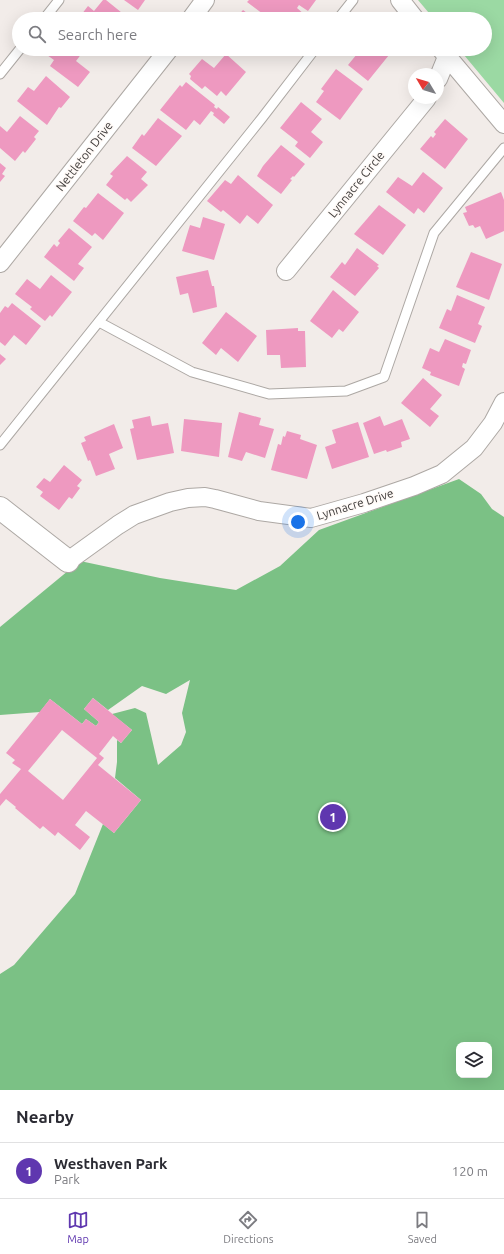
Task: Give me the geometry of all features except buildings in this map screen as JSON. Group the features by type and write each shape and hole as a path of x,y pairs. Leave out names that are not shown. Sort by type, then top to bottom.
{"street":[{"path":"196,12 205,0"},
{"path":"400,0 410,12"},
{"name":"Nettleton Drive","path":"0,263 163,56"},
{"path":"441,68 443,56"},
{"path":"447,56 504,124"},
{"name":"Lynnacre Circle","path":"286,271 422,104"},
{"name":"Lynnacre Drive","path":"68,561 134,515 170,502 188,498 215,499 260,511 311,518 364,503 414,486 442,474 474,448 493,424 504,402"},
{"path":"0,508 68,561"}],"lane":[{"path":"50,12 59,0"},
{"path":"344,12 353,0"},
{"path":"0,74 14,56"},
{"path":"0,445 262,118 310,56"},
{"path":"99,322 192,372 269,394 346,391 384,378 434,233 504,148"}],"green space":[{"path":"418,0 504,0 504,103 465,56 492,56 492,12 428,12"},
{"path":"459,479 481,494 492,509 504,517 504,1090 0,1090 0,974 14,965 75,894 103,824 114,833 141,800 115,778 117,740 121,743 132,730 112,714 135,708 146,713 158,765 181,745 186,732 182,713 190,680 166,694 142,686 108,710 93,698 84,709 99,722 96,726 86,719 82,724 50,699 40,712 0,715 0,627 80,561 160,578 236,590 280,566 319,530"}],"place":[{"name":"Westhaven Park","path":"333,817"}]}
